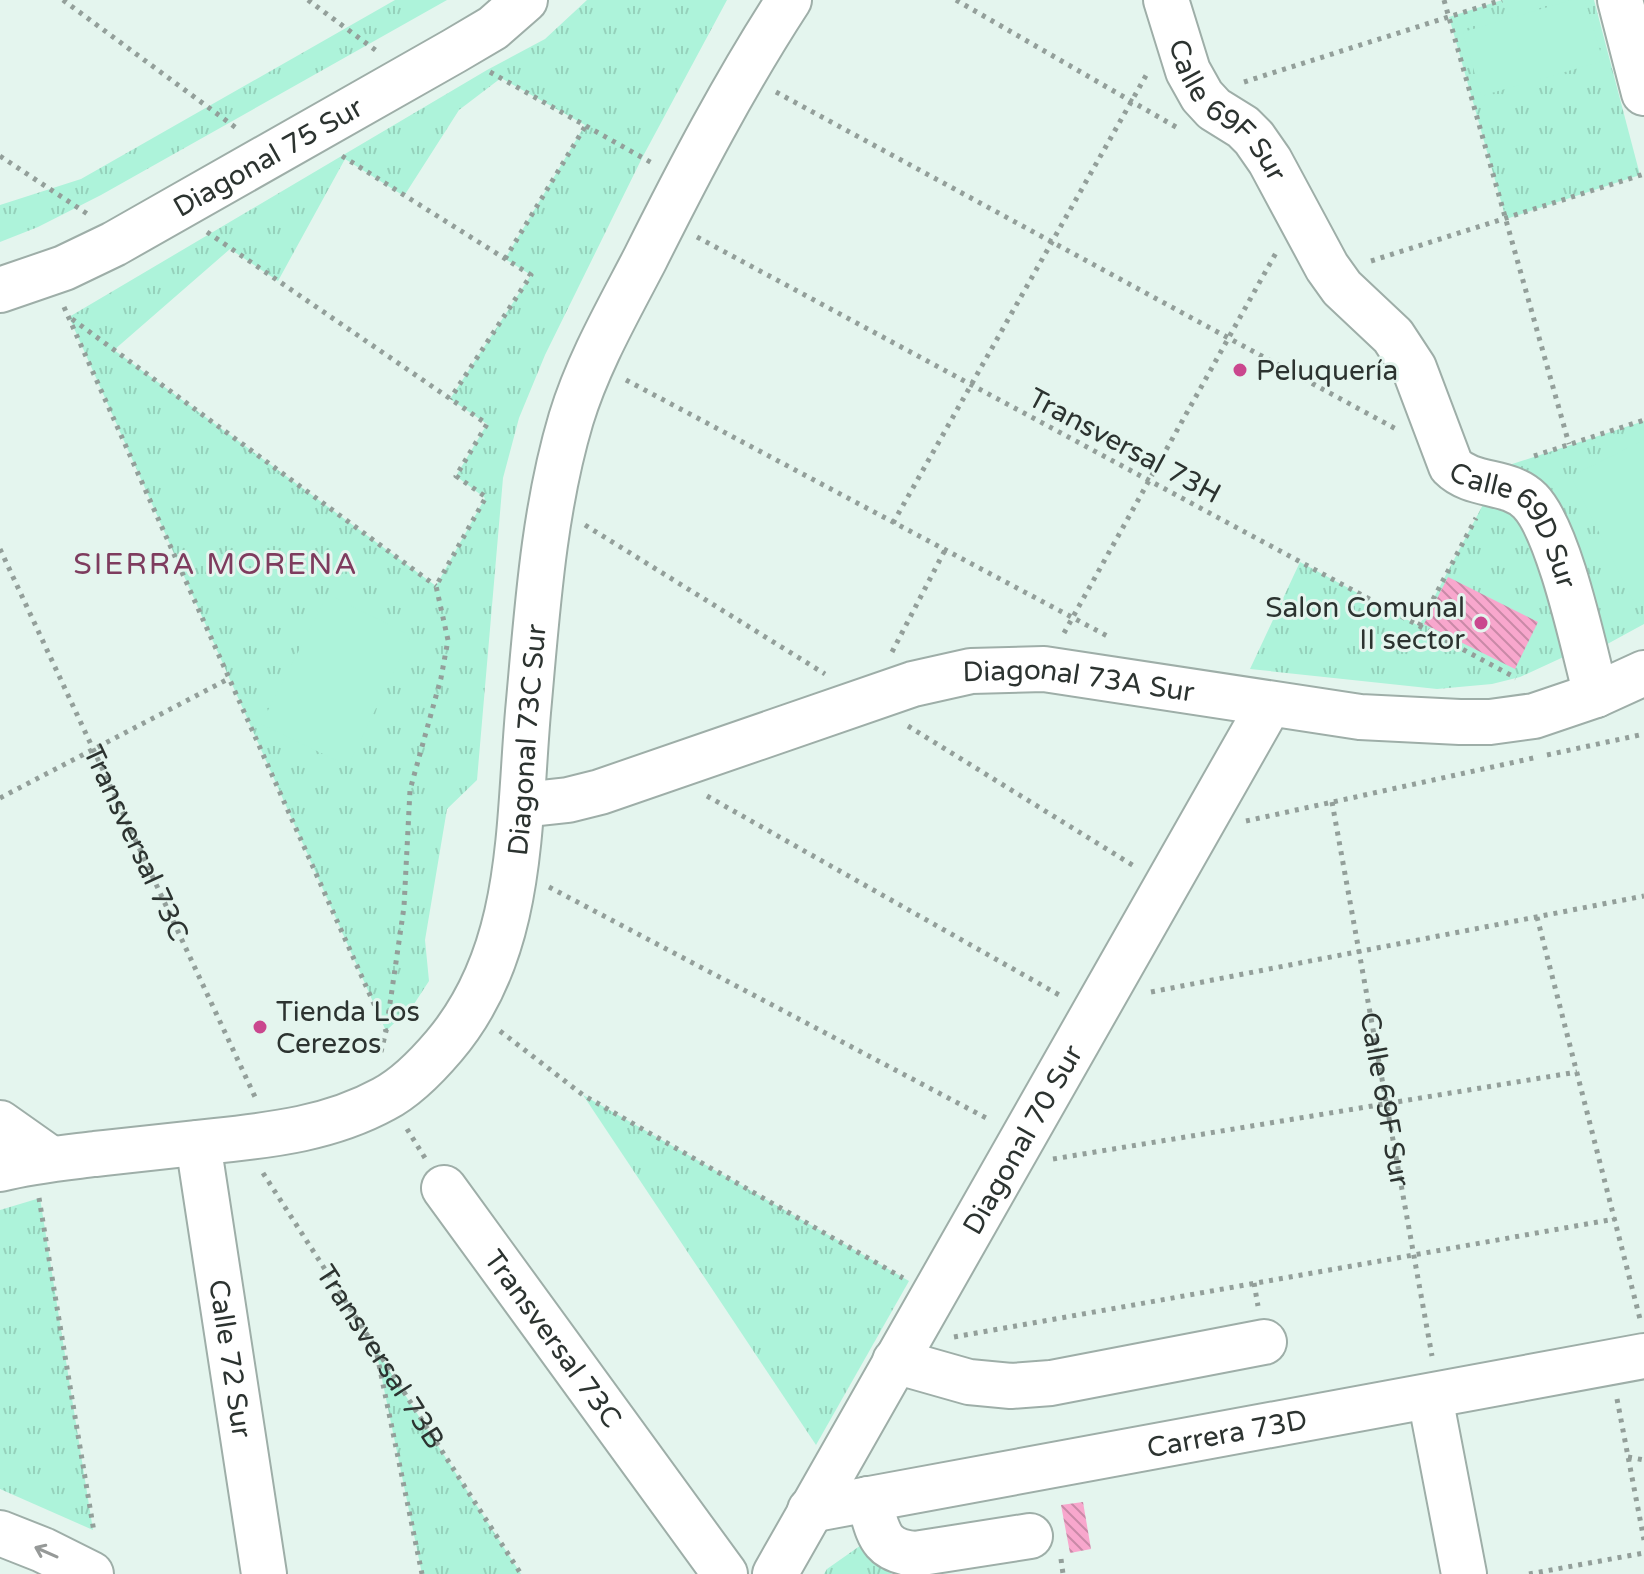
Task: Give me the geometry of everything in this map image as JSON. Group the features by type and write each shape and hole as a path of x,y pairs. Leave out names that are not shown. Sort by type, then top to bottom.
{"street":[{"name":"Diagonal 75 Sur","path":"0,290 49,273 124,238 411,77 493,28 525,0"},
{"name":"Diagonal 73C Sur","path":"28,1163 257,1137 313,1127 377,1102 428,1065 462,1025 485,982 500,944 516,870 532,671 551,504 573,414 593,363 684,181 789,0"},
{"path":"1620,0 1644,93"},
{"name":"Calle 69F Sur","path":"1170,13 1188,71 1192,113 1214,109 1243,127 1270,161 1297,215"},
{"name":"Calle 69D Sur","path":"1297,215 1342,288 1393,336 1414,368 1430,404 1446,457 1460,475 1517,492 1530,501 1544,523 1571,602 1581,700"},
{"name":"Diagonal 73A Sur","path":"522,805 568,800 665,771 913,684 971,671 1044,669 1269,705 1403,721 1460,722 1534,716 1644,673"},
{"name":"Diagonal 70 Sur","path":"775,1574 1269,705"},
{"path":"0,1123 28,1163"},
{"name":"Calle 72 Sur","path":"198,1143 264,1574"},
{"name":"Transversal 73C","path":"444,1188 725,1574"},
{"path":"899,1354 969,1382 1011,1386 1111,1373 1264,1342"},
{"name":"Carrera 73D","path":"810,1510 1435,1396 1632,1346"},
{"path":"1435,1396 1464,1574"},
{"path":"868,1499 887,1546 897,1552 928,1552 1030,1536"},
{"path":"0,1533 43,1550 93,1557"}],"path":[{"path":"63,0 290,144 531,275 450,399"},
{"path":"308,0 411,77"},
{"path":"956,0 1132,101 1192,113 1502,0"},
{"path":"1444,0 1569,444"},
{"path":"893,523 1132,101 1170,13"},
{"path":"454,51 684,181"},
{"path":"744,74 1446,457"},
{"path":"505,259 586,125"},
{"path":"0,156 124,238"},
{"path":"1331,273 1644,174"},
{"path":"173,209 487,424 456,476 486,497 436,586"},
{"path":"1044,669 1297,215"},
{"name":"Transversal 73H","path":"665,220 1419,626 1581,700"},
{"path":"49,273 386,1031"},
{"path":"69,317 436,586 448,640 441,678 410,790 404,907 377,1102 444,1188"},
{"path":"593,363 1113,639"},
{"path":"1529,458 1644,420"},
{"path":"1419,626 1494,485"},
{"name":"Transversal 73C","path":"0,549 93,749 257,1137"},
{"path":"867,700 945,550"},
{"path":"0,798 230,678"},
{"path":"1196,832 1644,734"},
{"path":"665,771 1096,1008 1644,896"},
{"name":"Calle 69F Sur","path":"1332,802 1414,1255 1435,1396"},
{"path":"516,870 1014,1152 1387,1103 1577,1072"},
{"path":"1537,917 1615,1219 1632,1346 1628,1457 1644,1540"},
{"path":"470,1008 583,1095 932,1295"},
{"name":"Transversal 73B","path":"257,1137 376,1350 521,1574"},
{"path":"28,1163 93,1557"},
{"path":"899,1354 1615,1219"},
{"path":"376,1350 422,1574"},
{"path":"1628,1457 1644,1460"},
{"path":"1529,1574 1644,1553"}],"green space":[{"path":"395,0 447,0 101,195 38,227 0,242 0,205 81,179"},
{"path":"587,0 727,0 642,158 545,355 519,418 503,478 477,780 447,809 425,940 429,981 414,1004 386,1031 69,317 487,70 545,39","holes":["501,78 585,125 505,259 531,275 450,399 487,424 456,476 485,498 436,586 114,350 230,249 278,281 345,159 404,196 459,110"]},
{"path":"1502,0 1594,0 1640,175 1506,219 1449,17"},
{"path":"1572,0 1585,0 1603,61 1481,96 1463,32"},
{"path":"1644,421 1644,624 1600,648 1559,510 1548,488 1527,474 1503,467"},
{"path":"1644,440 1644,595 1633,600 1571,476"},
{"path":"1487,497 1520,512 1570,654 1520,677 1492,684 1437,689 1250,669 1300,562 1419,626"},
{"path":"328,594 411,636 348,766 261,724"},
{"path":"583,1095 909,1281 816,1445"},
{"path":"40,1198 93,1530 0,1489 0,1210"},
{"path":"376,1350 521,1574 422,1574"},
{"path":"864,1543 875,1562 892,1574 824,1574 827,1569"}],"building":[{"name":"Salon Comunal II sector","path":"1448,577 1538,622 1515,669 1424,624"},
{"path":"1083,1502 1091,1549 1070,1553 1061,1505"}],"place":[{"name":"Peluquería","path":"1240,370"},
{"name":"Salon Comunal II sector","path":"1481,623"},
{"name":"Tienda Los Cerezos","path":"260,1027"}],"district":[{"name":"SIERRA MORENA","path":"216,564"}]}
